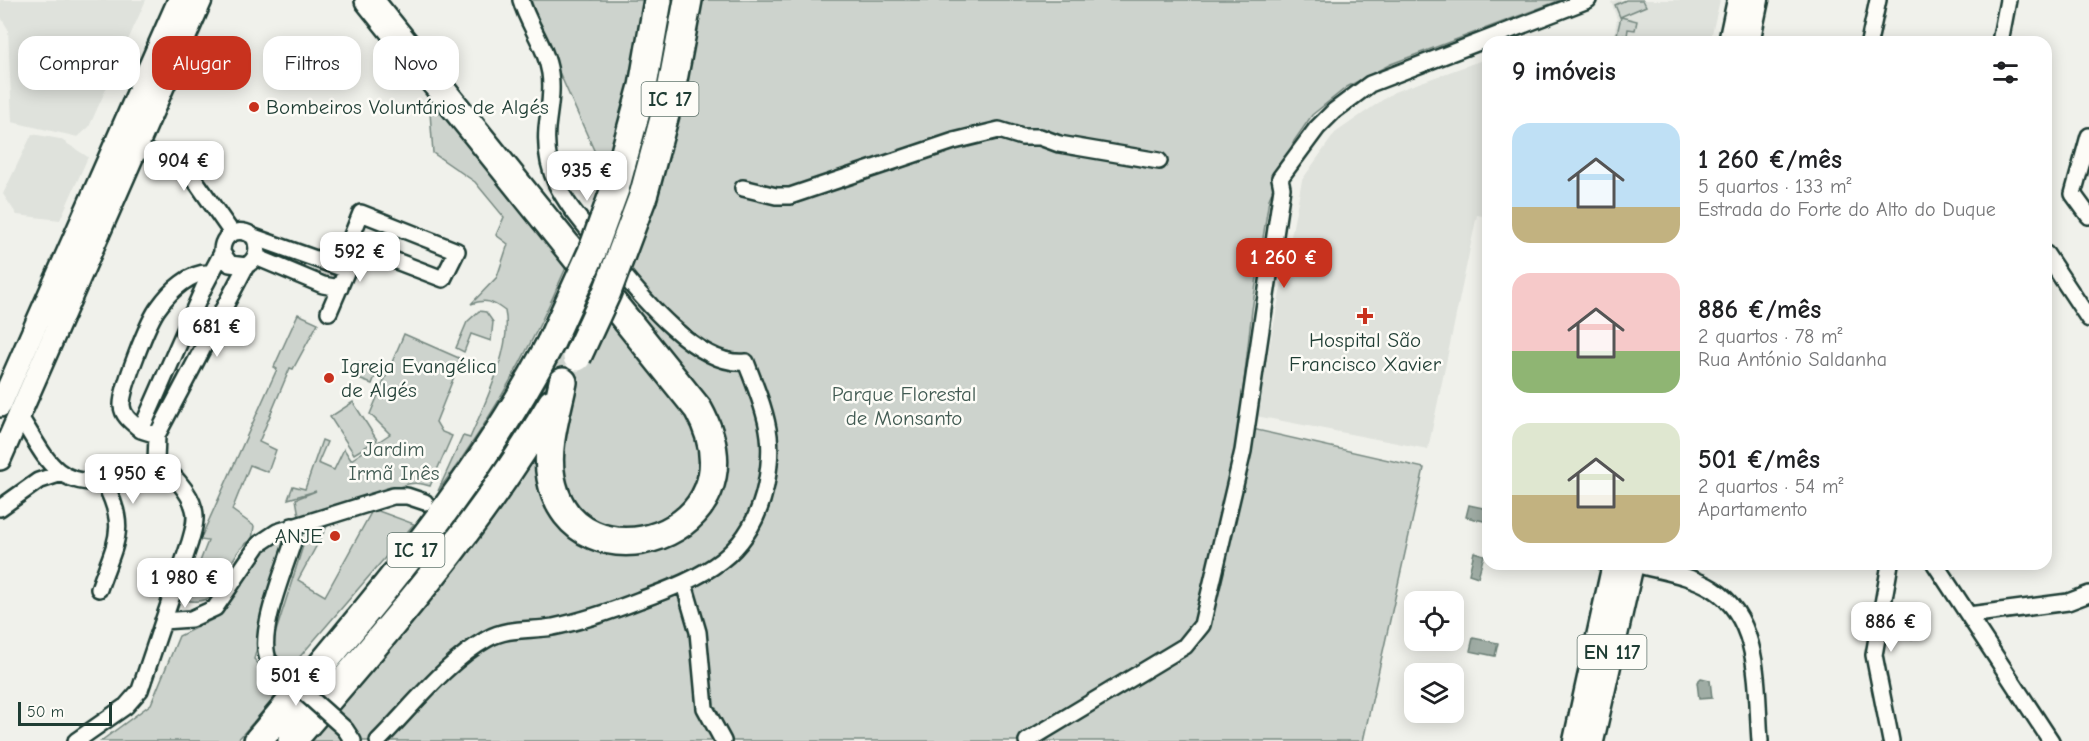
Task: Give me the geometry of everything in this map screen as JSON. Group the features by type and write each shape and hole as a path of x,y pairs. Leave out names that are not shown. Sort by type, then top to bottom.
{"highway":[{"path":"369,0 698,409 712,445 713,470 700,504 683,523 651,540 627,542 600,536 575,522 565,511 553,488 549,464 563,382"},
{"name":"IC 17","path":"258,741 456,499 513,413 551,342 592,252 615,189 643,86 658,0"},
{"name":"IC 17","path":"292,741 461,540 523,451 577,357 607,292 643,196 670,96 688,0"}],"main road":[{"path":"1731,36 1739,0"},
{"path":"1749,36 1757,0"},
{"path":"1575,741 1613,570"},
{"name":"EN 117","path":"1592,741 1632,570"}],"street":[{"path":"163,36 179,0"},
{"path":"186,36 201,0"},
{"path":"378,741 458,660 488,638 511,630 553,627 617,609 684,584 711,569 737,547 752,528 761,508 770,464 769,435 746,362 726,360 688,340 672,327 632,286 561,193 548,161 550,70 520,0"},
{"path":"1492,36 1588,0"},
{"path":"1870,36 1878,0"},
{"path":"2001,36 2008,0"},
{"path":"1027,741 1185,646 1202,625 1243,451 1282,188 1280,178 1317,128 1352,97 1391,74 1482,40"},
{"path":"0,406 152,61"},
{"path":"142,83 162,93"},
{"path":"0,459 163,90"},
{"path":"743,188 776,196 790,196 954,141 999,130 1022,137 1040,137 1059,144 1159,161"},
{"path":"2089,136 2073,194 2089,216"},
{"path":"138,148 181,166 190,173 232,232"},
{"path":"329,312 347,270 349,243 361,213 457,251 443,279 349,243"},
{"path":"141,430 222,253 222,243 232,232 241,231 347,270"},
{"path":"156,462 157,435 258,249 254,237"},
{"path":"222,253 230,264 251,261 323,285 340,288"},
{"path":"2052,263 2089,319"},
{"path":"157,435 141,430 126,418 122,406 126,384 157,309 174,289 202,272 211,273"},
{"path":"20,417 59,474 77,481 104,482 156,462"},
{"path":"76,741 134,698 144,681 190,542 195,511 188,496 171,475 156,462"},
{"path":"0,508 38,481 59,474"},
{"path":"99,590 119,530 116,503 104,482"},
{"path":"163,621 191,619 215,608 259,544 277,532 393,496 407,496 425,502"},
{"path":"292,526 293,542 264,635 265,653 269,662 349,735"},
{"path":"1656,570 1694,580 1712,589 1736,611 1745,626 1751,645 1760,741"},
{"path":"1889,570 1874,656 1891,741"},
{"path":"1886,585 1894,570"},
{"path":"1939,570 2051,741"},
{"path":"684,584 698,632 705,708 723,741"},
{"path":"1969,615 2068,602 2089,594"}],"shaded area":[{"path":"0,0 146,0 130,36 18,36 18,90 106,90 89,127 78,137 12,122 8,29 0,16"},
{"path":"1616,0 1720,0 1711,36 1614,36 1617,19 1611,2"},
{"name":"Hospital São Francisco Xavier","path":"1482,60 1482,216 1477,215 1428,449 1256,416 1302,180 1335,133 1394,92"},
{"path":"32,134 60,139 88,157 60,220 17,215 3,194"},
{"path":"1469,505 1482,508 1482,521 1466,517"},
{"path":"1474,552 1482,554 1478,577 1469,574"},
{"path":"1897,617 1908,619 1913,629 1912,639 1903,635 1899,639 1896,634"},
{"path":"1473,638 1498,643 1495,656 1470,651"},
{"path":"1701,678 1710,680 1712,698 1699,699 1697,682"}],"green space":[{"name":"Parque Florestal de Monsanto","path":"531,0 1561,0 1391,64 1347,87 1312,115 1294,141 1269,199 1252,310 1239,426 1424,468 1363,741 271,741 421,565 478,492 504,454 555,367 597,276 622,213 543,36"},
{"path":"1626,0 1643,0 1646,6 1620,17 1615,5"},
{"path":"1621,17 1637,21 1635,30 1628,29 1627,36 1617,34"},
{"path":"428,90 432,90 568,263 541,323 510,381 476,437 438,491 463,436 470,438 496,376 505,341 505,311 489,302 481,301 471,304 497,277 508,244 496,235 504,217 475,182 433,153"},
{"path":"479,311 486,312 493,322 491,341 471,334 464,352 456,348 467,322"},
{"path":"298,314 318,323 293,369 290,368 259,442 276,450 268,472 250,465 232,510 254,526 252,540 242,547 211,597 200,601 185,600 208,541 200,540 277,369 274,367"},
{"name":"Jardim Irmã Inês","path":"404,334 461,359 436,422 442,432 452,436 430,486 410,484 391,492 299,516 296,499 316,491 288,499 293,486 305,489 322,440 327,442 318,463 334,470 344,449 351,460 390,434 370,414"},
{"path":"359,362 378,369 372,384 353,377"},
{"path":"353,402 377,440 354,454 330,417"},
{"path":"373,509 414,524 291,667 275,655 273,641 309,527 331,519 298,580 325,596"},
{"path":"284,537 285,544 254,659 282,689 237,741 101,741 151,704 179,636 214,619 256,560 267,548"}],"place":[{"name":"Bombeiros Voluntários de Algés","path":"254,107"},
{"name":"Hospital São Francisco Xavier","path":"1365,316"},
{"name":"Igreja Evangélica de Algés","path":"329,378"},
{"name":"ANJE","path":"335,536"}]}
